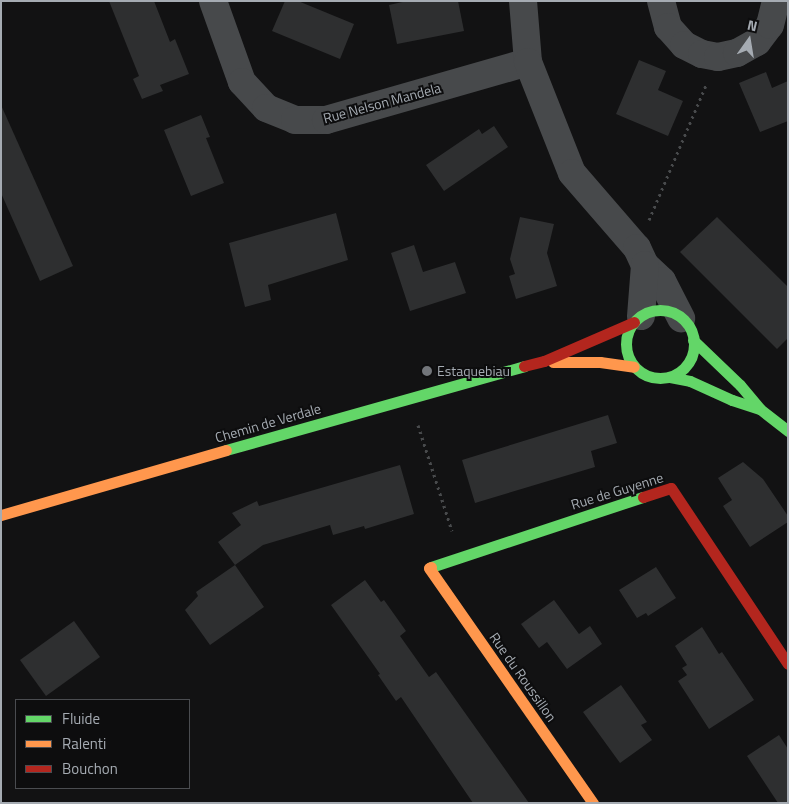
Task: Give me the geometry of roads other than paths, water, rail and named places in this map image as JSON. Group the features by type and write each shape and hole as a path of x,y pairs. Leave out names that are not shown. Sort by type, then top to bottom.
{"street":[{"name":"Rue Nelson Mandela","path":"213,1 242,82 266,108 295,120 326,120 528,62"},
{"path":"523,1 528,62 572,173 662,281 687,329 692,356 688,363 677,373 670,376"},
{"path":"661,1 668,27 684,45 702,54 718,57 737,54 757,42 778,17"},
{"path":"634,367 626,344 629,329 638,319 641,256"},
{"name":"Chemin de Verdale","path":"1,515 544,361 657,311 674,314 740,384 760,409 788,431"},
{"name":"Chemin de Verdale","path":"544,361 600,362 634,367 647,376 663,378 670,376 690,381 732,400 760,409"},
{"name":"Rue de Guyenne","path":"429,568 671,488 788,664"},
{"name":"Rue du Roussillon","path":"429,568 593,803"}],"place":[{"name":"Estaquebiau","path":"427,371"}]}
